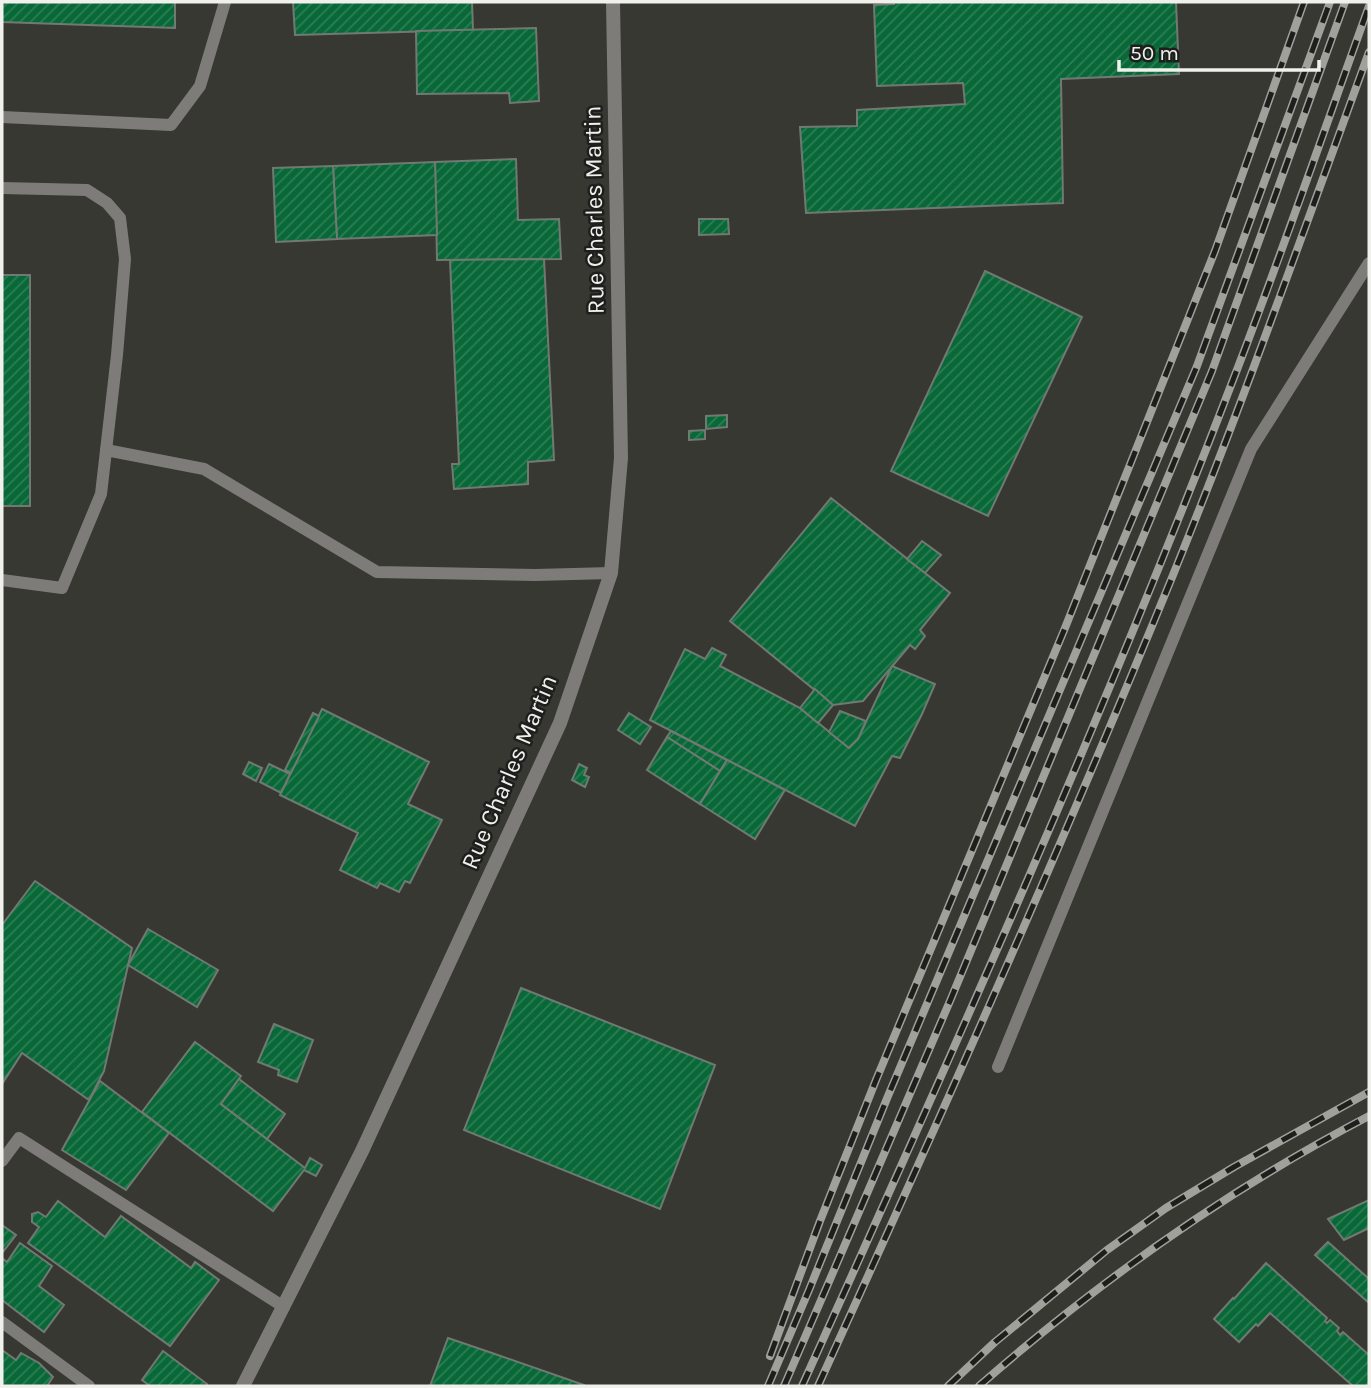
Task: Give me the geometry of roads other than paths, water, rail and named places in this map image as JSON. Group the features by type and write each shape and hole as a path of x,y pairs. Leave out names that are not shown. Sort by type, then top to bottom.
{"street":[{"name":"Rue Charles Martin","path":"243,1386 362,1151 560,723 611,573 621,458 613,2"}],"lane":[{"path":"2,117 171,125 200,86 225,2"},
{"path":"2,188 87,190 107,202 120,218 125,259 101,494 62,588 2,580"},
{"path":"998,1067 1251,450 1369,263"},
{"path":"106,450 204,469 377,572 535,575 611,573"},
{"path":"2,1161 19,1138 284,1307"},
{"path":"2,1322 89,1386"}],"railway":[{"path":"770,1356 876,1080 1065,628 1215,251 1304,2"},
{"path":"768,1386 1197,366 1330,2"},
{"path":"784,1386 950,1001 1212,371 1345,2"},
{"path":"802,1386 1079,761 1183,508 1251,333 1369,6"},
{"path":"818,1386 999,983 1173,575 1249,380 1369,52"},
{"path":"948,1386 995,1342 1107,1250 1166,1208 1369,1092"},
{"path":"979,1386 1070,1310 1166,1239 1266,1174 1369,1116"}]}
